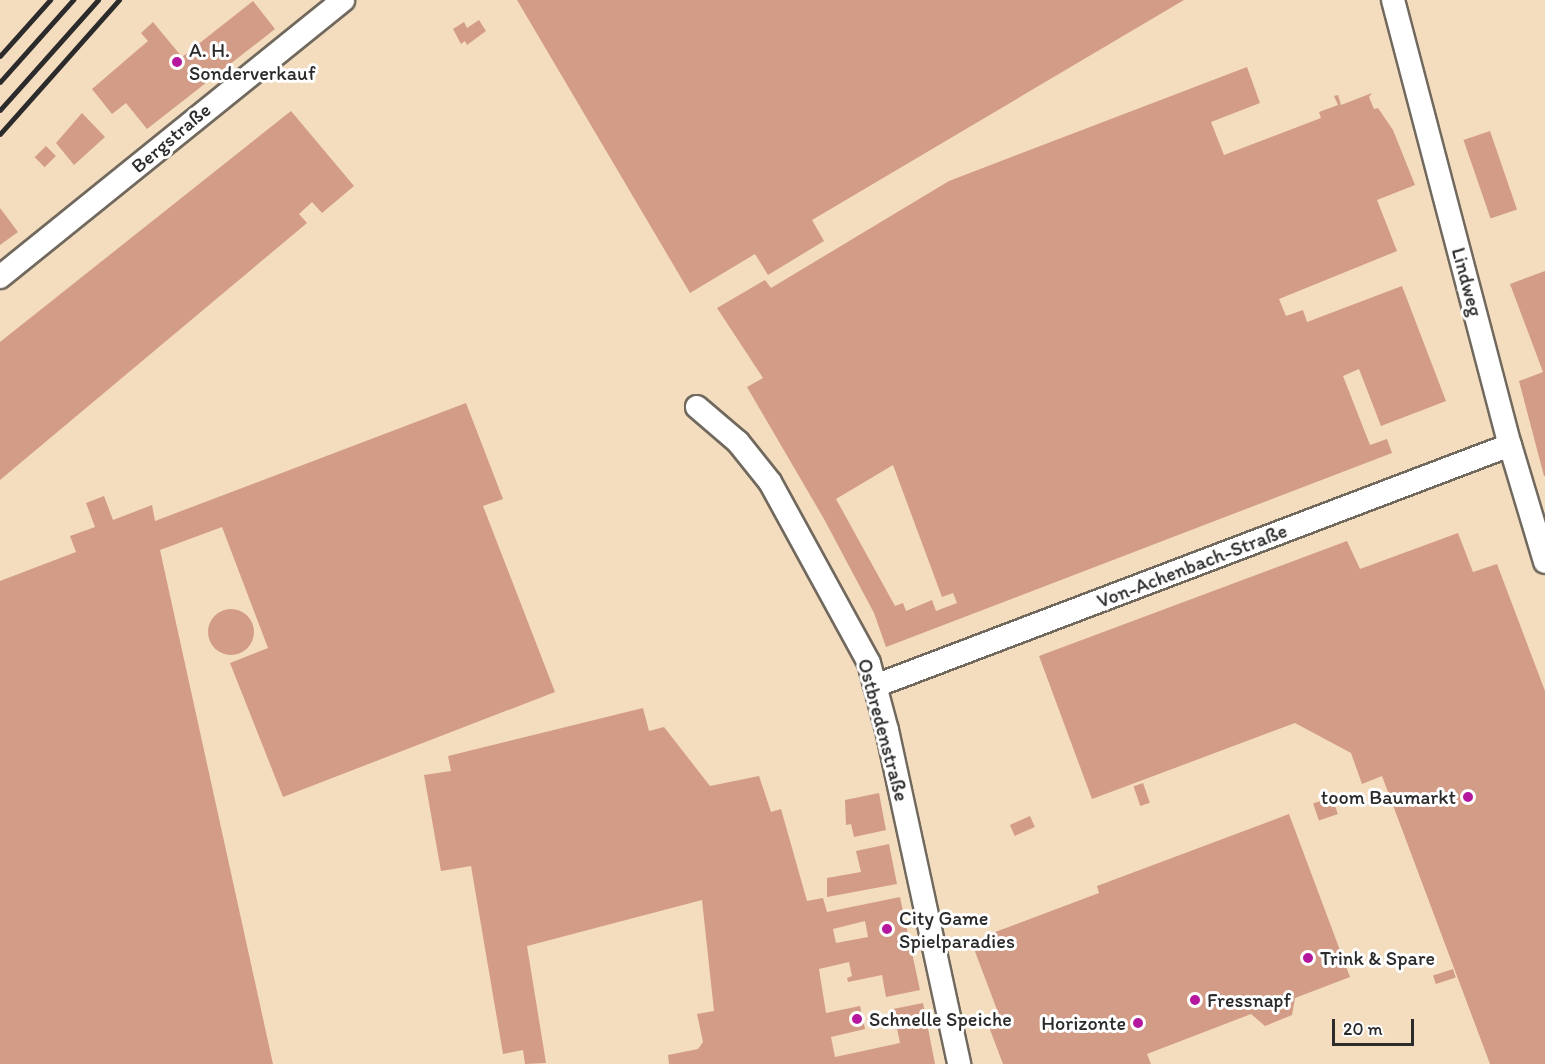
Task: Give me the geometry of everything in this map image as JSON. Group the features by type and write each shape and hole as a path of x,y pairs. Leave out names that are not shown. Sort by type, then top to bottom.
{"street":[{"name":"Bergstraße","path":"0,277 343,0"},
{"name":"Lindweg","path":"1393,0 1510,445 1545,562"},
{"name":"Ostbredenstraße","path":"697,407 738,442 776,491 869,663 959,1064"},
{"name":"Von-Achenbach-Straße","path":"875,686 1510,445"}],"building":[{"path":"517,0 1184,0 812,220 824,241 768,275 755,254 690,293"},
{"name":"A. H. Sonderverkauf","path":"253,1 275,29 147,129 126,103 112,114 92,89 148,41 141,33 153,22 182,57"},
{"path":"479,20 486,31 467,45 465,41 461,44 453,29 464,22 467,28"},
{"path":"1247,67 1260,103 1211,122 1224,155 1321,118 1319,112 1338,105 1334,96 1338,95 1341,105 1372,93 1369,97 1374,109 1378,108 1393,130 1415,185 1377,200 1397,251 1279,299 1286,316 1303,310 1307,322 1402,286 1446,401 1381,426 1359,369 1343,376 1370,445 1387,439 1392,453 886,647 874,613 824,519 747,387 763,378 717,308 765,280 771,288 949,181","holes":["893,465 942,597 953,593 957,603 936,611 932,600 906,611 903,603 895,606 836,499"]},
{"path":"291,111 354,186 322,213 312,202 299,214 307,223 0,480 0,342"},
{"path":"82,113 105,137 74,165 56,143"},
{"path":"1490,131 1517,209 1491,219 1464,140"},
{"path":"46,146 56,156 45,167 35,157"},
{"path":"0,208 18,232 0,245"},
{"path":"1545,271 1544,476 1519,381 1543,372 1510,284"},
{"path":"466,403 503,499 483,506 555,692 283,797 230,663 268,648 222,527 160,550 273,1064 0,1064 0,581 76,552 70,536 95,527 86,503 104,496 113,520 152,505 155,521"},
{"name":"toom Baumarkt","path":"1458,533 1473,572 1497,564 1545,691 1545,1064 1490,1064 1382,776 1362,784 1351,753 1295,723 1092,799 1039,656 1347,541 1360,569"},
{"path":"231,609 240,610 248,615 253,623 253,641 248,649 240,654 231,655 222,654 214,649 209,641 208,632 209,623 214,615 222,610"},
{"path":"643,708 649,731 664,727 710,786 759,776 771,812 781,809 807,901 823,898 827,912 900,897 920,990 886,997 882,975 848,982 847,978 852,976 849,962 819,969 826,1013 860,1006 865,1029 831,1037 835,1057 900,1043 893,1009 923,1003 935,1064 669,1064 668,1055 698,1049 703,1042 697,1014 714,1011 702,900 527,946 546,1063 525,1064 523,1050 503,1054 471,866 441,871 424,775 451,771 448,756","holes":["865,921 868,937 836,943 833,929"]},
{"path":"1143,783 1150,803 1140,806 1134,786"},
{"path":"879,793 886,830 854,837 851,824 846,825 845,800"},
{"path":"1332,797 1338,814 1319,821 1313,804"},
{"path":"1289,814 1350,977 1295,998 1292,1015 1265,1026 1251,1014 1147,1054 1151,1064 1003,1064 989,1027 1002,1023 971,941 1099,893 1097,886"},
{"path":"1030,816 1035,827 1015,836 1010,825"},
{"path":"889,844 897,884 827,897 827,878 861,872 856,851"},
{"path":"1453,969 1456,978 1436,984 1433,975"}],"railway":[{"path":"0,56 50,0"},
{"path":"0,82 73,0"},
{"path":"0,110 98,0"},
{"path":"0,134 119,0"}],"place":[{"name":"A. H. Sonderverkauf","path":"177,62"},
{"name":"toom Baumarkt","path":"1468,797"},
{"name":"City Game Spielparadies","path":"887,929"},
{"name":"Trink & Spare","path":"1308,958"},
{"name":"Fressnapf","path":"1195,1000"},
{"name":"Schnelle Speiche","path":"857,1019"},
{"name":"Horizonte","path":"1138,1023"}]}
